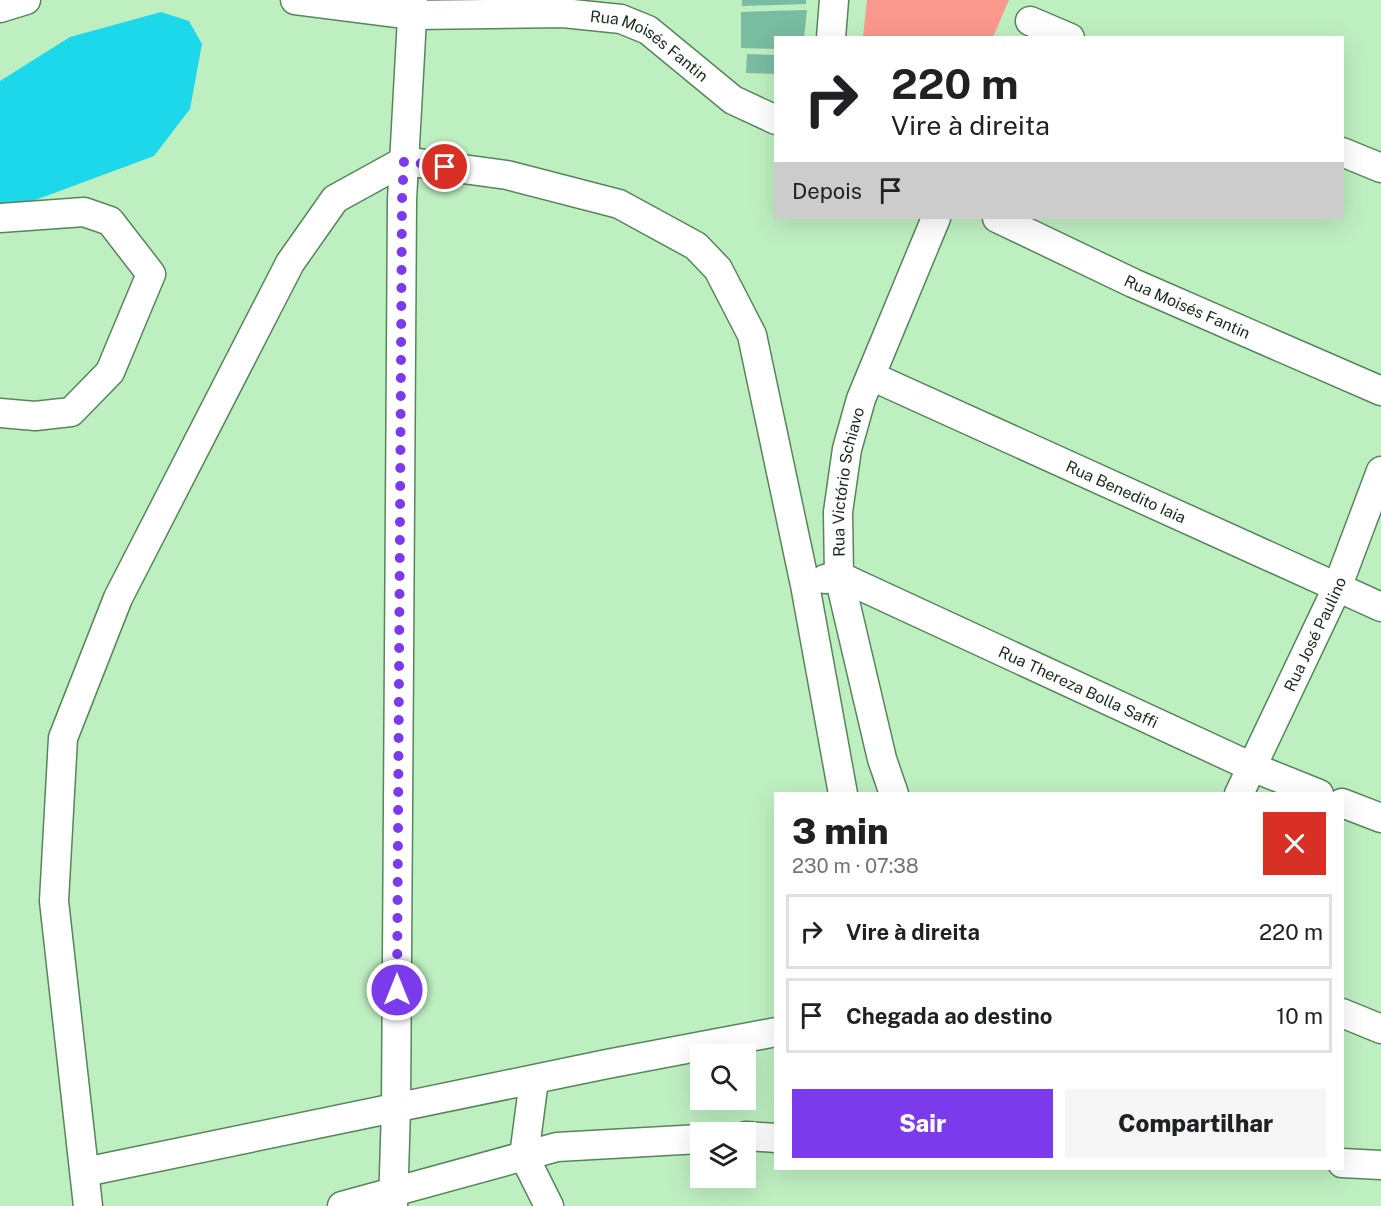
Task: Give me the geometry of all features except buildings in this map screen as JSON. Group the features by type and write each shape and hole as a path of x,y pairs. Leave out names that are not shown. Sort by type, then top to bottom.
{"street":[{"path":"0,8 26,0"},
{"name":"Rua Moisés Fantin","path":"295,0 563,13 621,10 733,100 774,119"},
{"path":"831,36 834,0"},
{"path":"393,1199 396,1109 402,212 413,7"},
{"path":"1031,19 1066,36"},
{"path":"1344,153 1381,168"},
{"path":"88,1206 54,901 63,738 118,598 290,263 335,199 404,161 507,175 619,204 696,246 718,269 752,335 805,585 843,792"},
{"path":"0,218 84,212 110,221 151,273 110,372 71,412 36,416 0,414"},
{"name":"Rua Victório Schiavo","path":"893,792 882,759 839,576 838,512 847,449 861,399 936,219"},
{"name":"Rua Moisés Fantin","path":"999,219 1133,283 1381,391"},
{"name":"Rua Benedito Iaia","path":"871,376 1381,607"},
{"name":"Rua José Paulino","path":"1240,792 1337,588 1381,471"},
{"path":"805,585 839,576"},
{"name":"Rua Thereza Bolla Saffi","path":"839,576 1251,766 1314,792"},
{"path":"1344,804 1381,818"},
{"path":"1344,1014 1381,1029"},
{"path":"85,1172 774,1032"},
{"path":"534,1080 524,1156 549,1206"},
{"path":"342,1206 393,1199 557,1147 690,1140"},
{"path":"1344,1163 1381,1165"}],"shaded area":[{"path":"867,0 1009,0 993,36 863,36"}],"water":[{"path":"161,12 189,21 202,44 190,109 154,156 22,205 0,203 0,81 70,37"}],"route":[{"path":"397,990 404,161 445,167"}]}
